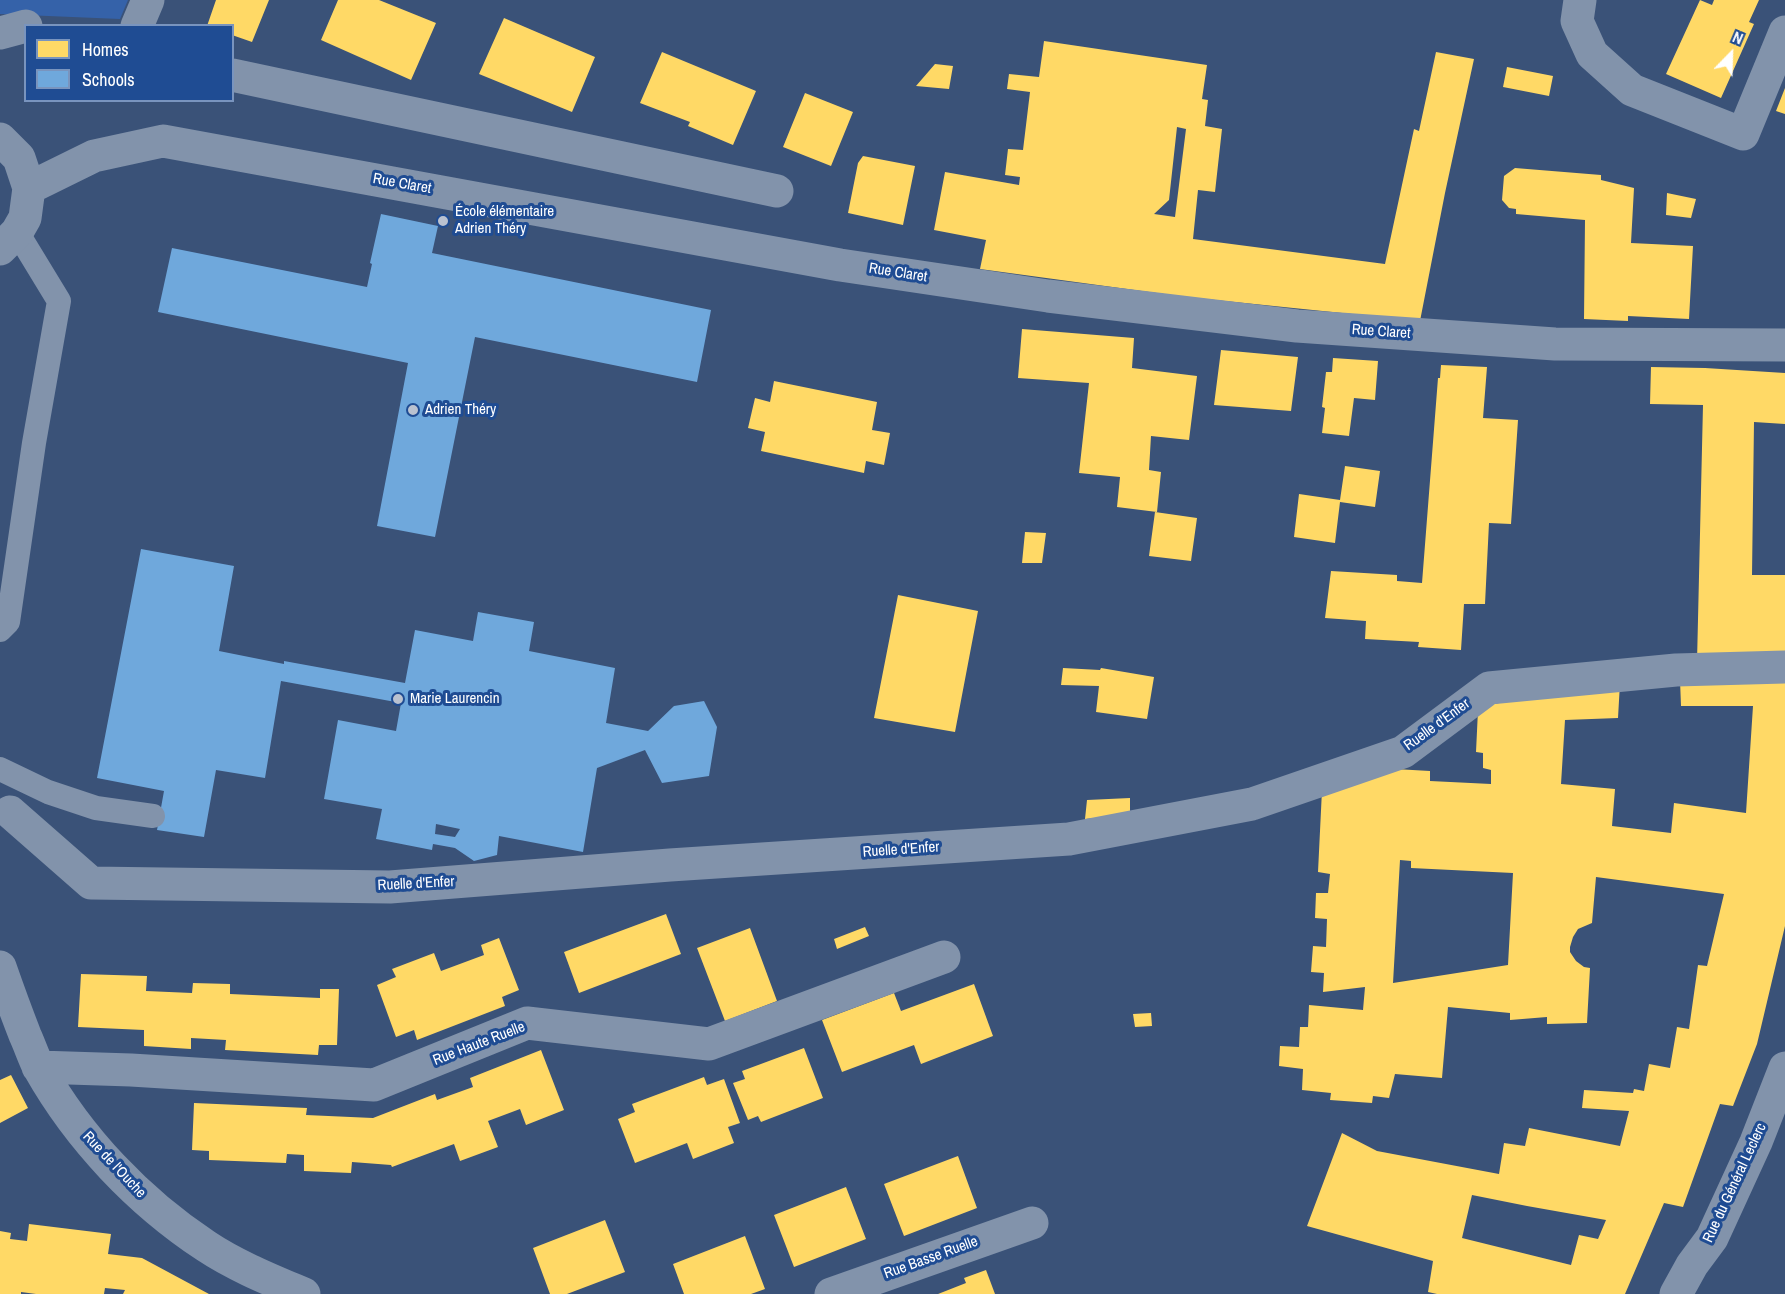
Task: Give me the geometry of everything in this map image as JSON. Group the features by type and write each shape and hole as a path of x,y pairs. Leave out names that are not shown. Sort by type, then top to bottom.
{"street":[{"path":"138,24 148,0"},
{"path":"1580,0 1577,21 1592,54 1632,90 1743,134 1785,32"},
{"path":"0,33 24,27"},
{"path":"234,75 777,191"},
{"path":"0,139 19,158 28,188 25,218 8,240"},
{"name":"Rue Claret","path":"28,188 94,156 163,141 840,265 1059,297 1297,326 1531,342 1785,345"},
{"name":"Ruelle d'Enfer","path":"10,812 92,883 390,887 681,864 1069,838 1252,804 1403,752 1489,688 1676,670 1785,667"},
{"name":"Rue Haute Ruelle","path":"39,1067 131,1070 374,1085 527,1023 709,1044 944,957"},
{"name":"Rue de l'Ouche","path":"0,966 39,1067 67,1112 103,1156 150,1204 207,1246 267,1278 304,1294"},
{"name":"Rue du Général Leclerc","path":"1676,1294 1692,1265 1712,1238 1756,1142 1785,1068"},
{"name":"Rue Basse Ruelle","path":"831,1294 1032,1222"}],"lane":[{"path":"0,630 8,622 34,443 59,301 8,240"},
{"path":"0,769 48,792 96,808 153,816"}],"shaded area":[{"path":"0,0 128,0 120,19 0,14"}],"building: Homes":[{"path":"216,0 269,0 252,42 234,36 234,24 208,24"},
{"path":"338,0 379,0 436,23 411,80 321,40"},
{"path":"1700,0 1712,5 1714,0 1759,0 1749,22 1754,24 1721,98 1666,74"},
{"path":"504,18 595,57 572,112 479,74"},
{"path":"1044,41 1207,65 1202,99 1208,100 1205,126 1222,129 1215,192 1198,190 1193,239 1385,264 1414,129 1419,131 1436,52 1474,59 1420,321 1186,297 980,269 986,240 934,230 945,172 1019,185 1020,177 1005,175 1008,149 1023,150 1030,92 1007,89 1009,74 1039,77","holes":["1177,127 1186,129 1175,217 1154,214 1169,200"]},
{"path":"662,52 756,91 733,145 688,126 690,122 640,103"},
{"path":"935,64 953,66 949,89 916,86"},
{"path":"1507,67 1553,76 1549,96 1503,87"},
{"path":"1785,88 1785,114 1776,111"},
{"path":"805,93 853,112 831,166 783,147"},
{"path":"863,156 915,166 903,225 848,213 858,163"},
{"path":"1515,168 1601,175 1601,180 1634,188 1631,243 1693,246 1689,319 1628,316 1628,321 1584,319 1585,220 1516,214 1516,209 1509,208 1502,200 1504,176"},
{"path":"1667,193 1696,199 1691,218 1666,215"},
{"path":"1022,329 1134,338 1132,368 1197,376 1189,440 1151,436 1149,470 1161,472 1157,512 1117,507 1120,477 1079,473 1089,383 1018,378"},
{"path":"1221,350 1298,357 1291,411 1214,405"},
{"path":"1333,358 1378,361 1375,400 1354,398 1349,436 1322,433 1326,372 1332,372"},
{"path":"1441,365 1487,367 1483,418 1518,420 1511,524 1489,523 1485,604 1464,604 1461,650 1418,647 1419,642 1365,639 1366,621 1325,618 1331,571 1397,575 1397,581 1422,583 1438,378 1440,378"},
{"path":"1651,367 1785,373 1785,424 1754,422 1752,575 1785,575 1785,661 1697,662 1703,405 1650,404"},
{"path":"774,381 877,402 872,430 890,433 884,465 866,461 864,473 761,451 765,432 748,428 755,398 770,402"},
{"path":"1345,466 1380,471 1375,507 1340,502 1335,543 1294,537 1299,494 1340,500"},
{"path":"1155,512 1197,518 1191,561 1149,556"},
{"path":"1025,532 1046,533 1042,563 1022,563"},
{"path":"898,595 978,611 955,732 874,718"},
{"path":"1063,668 1100,670 1101,668 1154,677 1147,719 1096,712 1099,686 1061,685"},
{"path":"1785,673 1785,926 1757,1044 1733,1106 1720,1104 1683,1207 1664,1203 1625,1294 1437,1294 1428,1292 1433,1261 1307,1226 1342,1133 1377,1151 1499,1174 1504,1143 1525,1146 1529,1128 1620,1146 1629,1111 1582,1108 1584,1090 1633,1093 1634,1089 1644,1091 1649,1064 1670,1068 1677,1027 1689,1029 1698,965 1707,966 1724,894 1596,877 1592,923 1578,929 1570,947 1570,952 1576,961 1590,968 1587,1023 1547,1024 1547,1017 1510,1020 1510,1013 1448,1007 1442,1078 1395,1074 1389,1098 1373,1096 1372,1103 1330,1100 1331,1093 1302,1090 1303,1069 1279,1066 1280,1046 1299,1047 1300,1027 1308,1027 1309,1005 1363,1010 1365,987 1323,992 1324,973 1311,972 1313,946 1326,947 1327,919 1315,918 1316,893 1328,893 1330,874 1318,872 1322,790 1395,769 1430,771 1430,781 1491,784 1491,770 1483,768 1483,753 1476,752 1478,710 1481,706 1620,683 1618,718 1565,720 1561,784 1615,789 1612,826 1671,833 1674,803 1746,813 1753,706 1681,706 1680,680","holes":["1400,860 1411,861 1411,868 1513,873 1508,965 1393,983","1472,1195 1527,1206 1606,1220 1598,1239 1579,1235 1571,1265 1462,1238"]},
{"path":"1130,798 1130,815 1085,819 1087,800"},
{"path":"666,914 681,954 579,993 564,952"},
{"path":"865,927 869,936 837,949 834,939"},
{"path":"750,928 777,1001 725,1021 697,948"},
{"path":"499,938 519,990 502,997 505,1006 417,1040 414,1030 396,1037 377,985 396,977 392,969 434,953 441,971 484,955 481,945"},
{"path":"81,974 147,976 146,991 192,993 193,983 230,984 230,994 320,998 320,989 339,989 337,1045 319,1045 318,1055 225,1050 226,1040 191,1038 191,1049 144,1046 144,1030 78,1027"},
{"path":"974,984 993,1036 921,1064 914,1045 842,1072 822,1020 894,993 901,1011"},
{"path":"1151,1013 1152,1026 1135,1027 1133,1014"},
{"path":"804,1048 823,1098 761,1122 758,1116 748,1120 733,1083 745,1079 742,1071"},
{"path":"541,1050 564,1110 526,1125 520,1109 488,1121 498,1147 460,1161 454,1144 392,1167 391,1165 352,1162 351,1173 304,1171 304,1155 287,1154 286,1163 209,1160 209,1151 192,1150 194,1103 307,1108 306,1115 373,1118 435,1094 437,1100 473,1087 470,1078"},
{"path":"11,1075 28,1108 0,1123 0,1080"},
{"path":"704,1077 707,1085 724,1079 740,1123 728,1127 734,1143 693,1159 687,1143 635,1163 618,1119 635,1112 632,1104"},
{"path":"958,1156 977,1208 904,1236 884,1184"},
{"path":"846,1187 866,1239 794,1267 774,1215"},
{"path":"605,1220 625,1272 567,1294 550,1294 533,1248"},
{"path":"29,1224 111,1234 108,1254 142,1258 209,1294 123,1294 125,1290 105,1288 104,1294 21,1292 21,1294 0,1294 0,1231 11,1233 10,1239 27,1241"},
{"path":"745,1236 765,1289 751,1294 684,1294 673,1264"},
{"path":"986,1270 995,1294 938,1294 966,1283 964,1278"}],"building: Schools":[{"path":"381,214 438,226 432,253 711,310 697,382 475,337 435,537 377,526 408,363 158,312 172,248 367,287"},
{"path":"141,549 234,566 219,651 405,683 415,630 473,641 478,612 534,622 529,651 615,668 606,723 648,731 674,706 704,701 717,727 709,776 662,783 645,750 597,768 583,852 499,836 497,855 474,861 455,848 433,844 432,850 376,839 382,809 324,799 338,720 396,731 401,703 281,681 265,778 216,770 204,837 157,830 164,791 97,778","holes":["436,824 460,829 455,837 435,834"]}],"place":[{"name":"École élémentaire Adrien Théry","path":"443,221"},
{"name":"Adrien Théry","path":"413,410"},
{"name":"Marie Laurencin","path":"398,699"}]}
